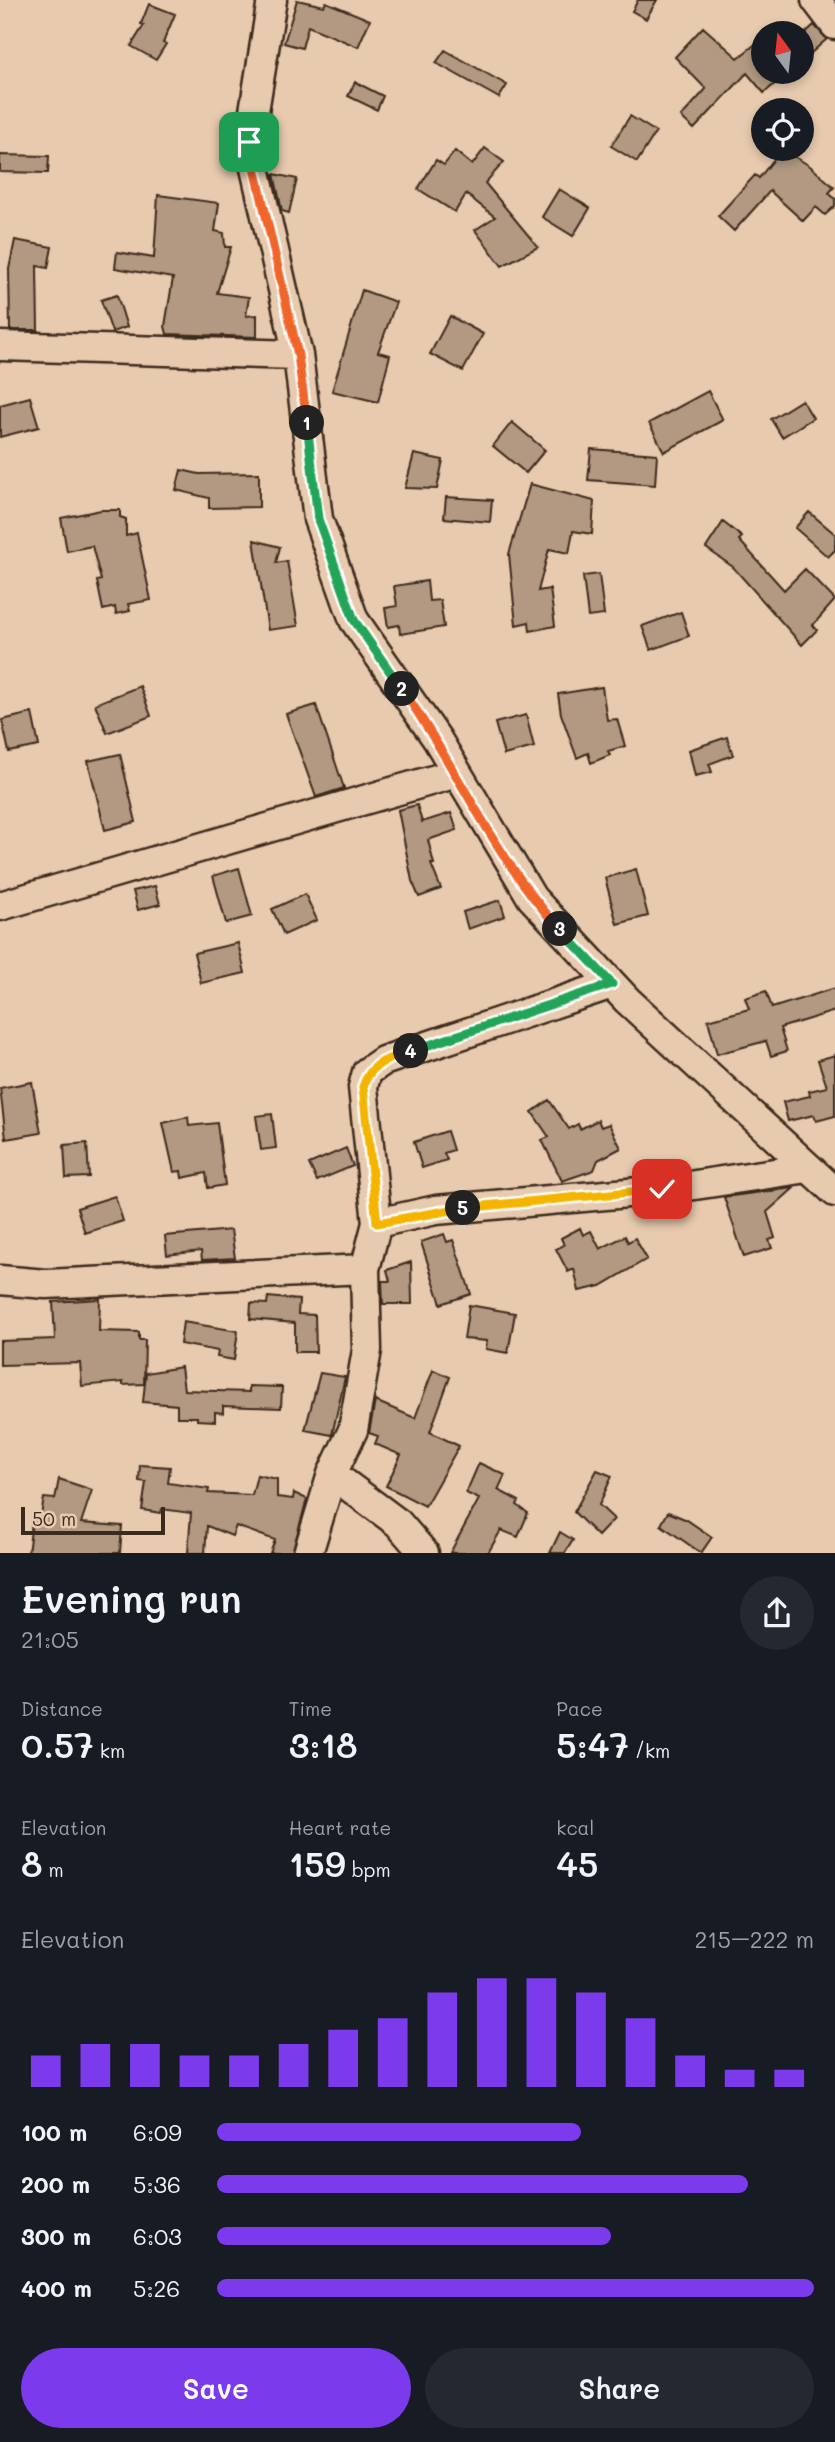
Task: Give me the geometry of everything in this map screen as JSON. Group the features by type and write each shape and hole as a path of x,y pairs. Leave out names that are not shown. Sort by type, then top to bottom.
{"street":[{"path":"272,0 249,142 298,355 318,519 354,620 437,739 532,898 612,984 835,1192"},
{"path":"816,0 835,24"},
{"path":"0,346 298,355"},
{"path":"0,906 457,774"},
{"path":"308,1553 332,1474 353,1430 367,1350 365,1269 377,1223 363,1087 367,1072 383,1061 612,984"},
{"path":"377,1223 436,1210 662,1189 808,1168"},
{"path":"0,1280 46,1284 365,1269"},
{"path":"332,1474 398,1523 424,1553"}],"building":[{"path":"297,0 324,6 326,2 370,20 358,47 308,26 302,48 284,43"},
{"path":"638,0 657,0 646,19 632,11"},
{"path":"149,4 175,14 163,43 166,44 156,60 131,46 144,25 141,24"},
{"path":"814,25 827,39 814,50"},
{"path":"703,27 738,58 751,48 751,78 747,73 694,129 681,117 706,89 675,57"},
{"path":"445,50 507,85 499,98 436,63"},
{"path":"355,82 383,96 377,110 348,96"},
{"path":"756,84 775,84 764,93"},
{"path":"630,116 656,132 637,162 611,146"},
{"path":"485,148 504,162 485,183 538,247 502,266 475,230 495,217 466,194 455,212 418,189 436,160 444,165 455,151 472,165"},
{"path":"0,155 49,156 48,173 0,172"},
{"path":"772,161 802,161 834,187 829,193 835,199 835,206 825,215 816,207 803,221 770,191 734,231 718,216 755,175 759,178"},
{"path":"274,174 297,179 289,213 282,211"},
{"path":"559,189 590,208 573,236 542,217"},
{"path":"158,195 219,203 215,231 224,233 225,247 231,247 217,293 249,297 246,316 257,315 257,337 167,334 165,326 173,278 115,268 117,252 154,258"},
{"path":"15,240 52,247 48,268 37,266 38,330 10,330 9,269"},
{"path":"362,290 396,302 378,352 390,355 378,402 332,391"},
{"path":"117,295 127,327 112,332 101,300"},
{"path":"450,316 483,334 463,371 430,354"},
{"path":"708,391 723,420 664,452 649,423"},
{"path":"30,397 39,427 0,437 0,405"},
{"path":"802,400 813,418 782,437 771,419"},
{"path":"512,422 545,450 526,473 493,446"},
{"path":"591,449 657,454 655,485 588,480"},
{"path":"414,454 443,460 437,489 405,488"},
{"path":"181,470 199,474 259,473 259,507 209,508 209,498 176,490"},
{"path":"530,484 594,501 592,534 573,531 569,553 549,549 538,591 550,589 555,626 530,631 529,622 516,625 509,554"},
{"path":"446,497 492,500 490,522 444,518"},
{"path":"101,510 120,510 120,517 126,519 126,536 137,533 151,600 128,604 130,611 116,614 115,607 103,610 97,581 101,580 92,546 67,551 61,518"},
{"path":"809,512 835,534 835,550 828,557 795,528"},
{"path":"723,522 742,537 739,540 784,590 805,569 835,600 813,625 817,630 802,645 733,567 706,548"},
{"path":"254,540 280,547 276,563 287,561 298,626 268,630"},
{"path":"599,574 604,615 588,617 583,576"},
{"path":"427,581 429,601 440,600 444,627 400,634 399,625 388,627 385,608 397,606 394,586"},
{"path":"681,612 689,636 651,650 642,626"},
{"path":"140,686 151,716 107,733 95,704"},
{"path":"602,687 607,720 617,719 625,746 608,751 610,755 591,763 588,753 577,758 561,714 558,694"},
{"path":"316,705 344,788 316,797 286,714"},
{"path":"32,713 39,746 9,752 2,720"},
{"path":"526,715 534,747 504,755 495,723"},
{"path":"727,737 733,755 709,764 712,772 695,776 689,750"},
{"path":"120,754 136,822 105,830 88,761"},
{"path":"417,805 422,822 451,813 457,830 428,840 434,864 431,864 441,889 419,897 412,881 398,810"},
{"path":"239,868 252,916 226,923 213,876"},
{"path":"636,869 648,916 617,924 605,878"},
{"path":"155,886 160,904 138,910 133,891"},
{"path":"305,894 317,920 284,935 272,909"},
{"path":"500,900 505,916 468,929 463,912"},
{"path":"238,943 245,973 201,983 194,953"},
{"path":"835,988 835,1011 780,1028 787,1051 771,1056 766,1041 717,1054 708,1020 749,1009 745,998 766,991 772,1008"},
{"path":"835,1055 835,1116 816,1121 814,1115 788,1121 783,1102 810,1096 809,1091 827,1087 818,1060"},
{"path":"32,1082 41,1133 6,1139 0,1088"},
{"path":"549,1100 569,1129 578,1124 580,1129 598,1120 601,1127 609,1124 621,1148 598,1160 594,1170 562,1181 542,1140 549,1137 532,1112"},
{"path":"272,1114 276,1148 261,1150 256,1116"},
{"path":"188,1117 189,1126 217,1123 225,1185 208,1188 206,1173 182,1178 181,1171 174,1172 163,1123"},
{"path":"447,1131 453,1150 444,1153 447,1160 422,1168 414,1142"},
{"path":"87,1143 89,1177 66,1178 64,1145"},
{"path":"346,1148 353,1166 317,1181 309,1164"},
{"path":"794,1188 767,1212 775,1238 769,1240 772,1248 744,1257 724,1197"},
{"path":"115,1196 123,1221 85,1233 77,1208"},
{"path":"580,1228 583,1235 591,1231 600,1249 625,1236 628,1242 635,1238 647,1259 601,1286 579,1291 574,1269 568,1272 556,1249 564,1245 561,1238"},
{"path":"231,1230 235,1258 202,1260 201,1251 167,1255 165,1236"},
{"path":"444,1234 447,1242 453,1240 471,1294 441,1304 421,1242"},
{"path":"411,1262 412,1304 383,1304 382,1281 390,1281 387,1270"},
{"path":"268,1297 299,1300 298,1314 315,1315 316,1352 295,1352 295,1323 250,1319 251,1303 267,1304"},
{"path":"100,1299 99,1331 139,1332 139,1340 145,1340 144,1384 123,1385 123,1382 82,1386 80,1363 0,1365 0,1341 55,1339 53,1302"},
{"path":"469,1305 515,1313 508,1353 486,1349 487,1341 464,1339"},
{"path":"183,1322 238,1331 234,1360 217,1357 218,1351 180,1344"},
{"path":"181,1367 184,1390 249,1392 249,1386 282,1387 281,1408 223,1406 223,1413 215,1412 215,1421 177,1417 177,1405 143,1402 146,1373"},
{"path":"433,1370 450,1377 430,1432 459,1446 425,1506 386,1486 401,1455 375,1444 378,1436 369,1433 375,1401 415,1418"},
{"path":"320,1373 345,1377 332,1435 305,1430"},
{"path":"479,1463 505,1475 498,1490 519,1501 517,1505 528,1513 518,1537 501,1530 488,1553 450,1553 479,1499 466,1493"},
{"path":"140,1465 170,1467 168,1483 209,1489 208,1493 252,1495 257,1475 277,1479 277,1497 293,1499 294,1493 307,1499 292,1553 270,1553 275,1540 236,1526 232,1536 207,1526 205,1553 188,1553 191,1513 162,1509 161,1513 142,1510 146,1482 139,1481"},
{"path":"597,1470 612,1476 599,1505 614,1519 598,1536 574,1512"},
{"path":"59,1479 92,1490 81,1523 122,1526 120,1553 28,1553 33,1514 41,1515 44,1498 55,1499"},
{"path":"668,1512 687,1520 712,1537 701,1553 661,1525"},
{"path":"560,1532 573,1540 565,1553 550,1553"}],"route":[{"path":"249,142 265,222 298,355 318,519 354,620 437,739 532,898 612,984 383,1061 367,1072 363,1087 377,1223 436,1210 662,1189"}]}
